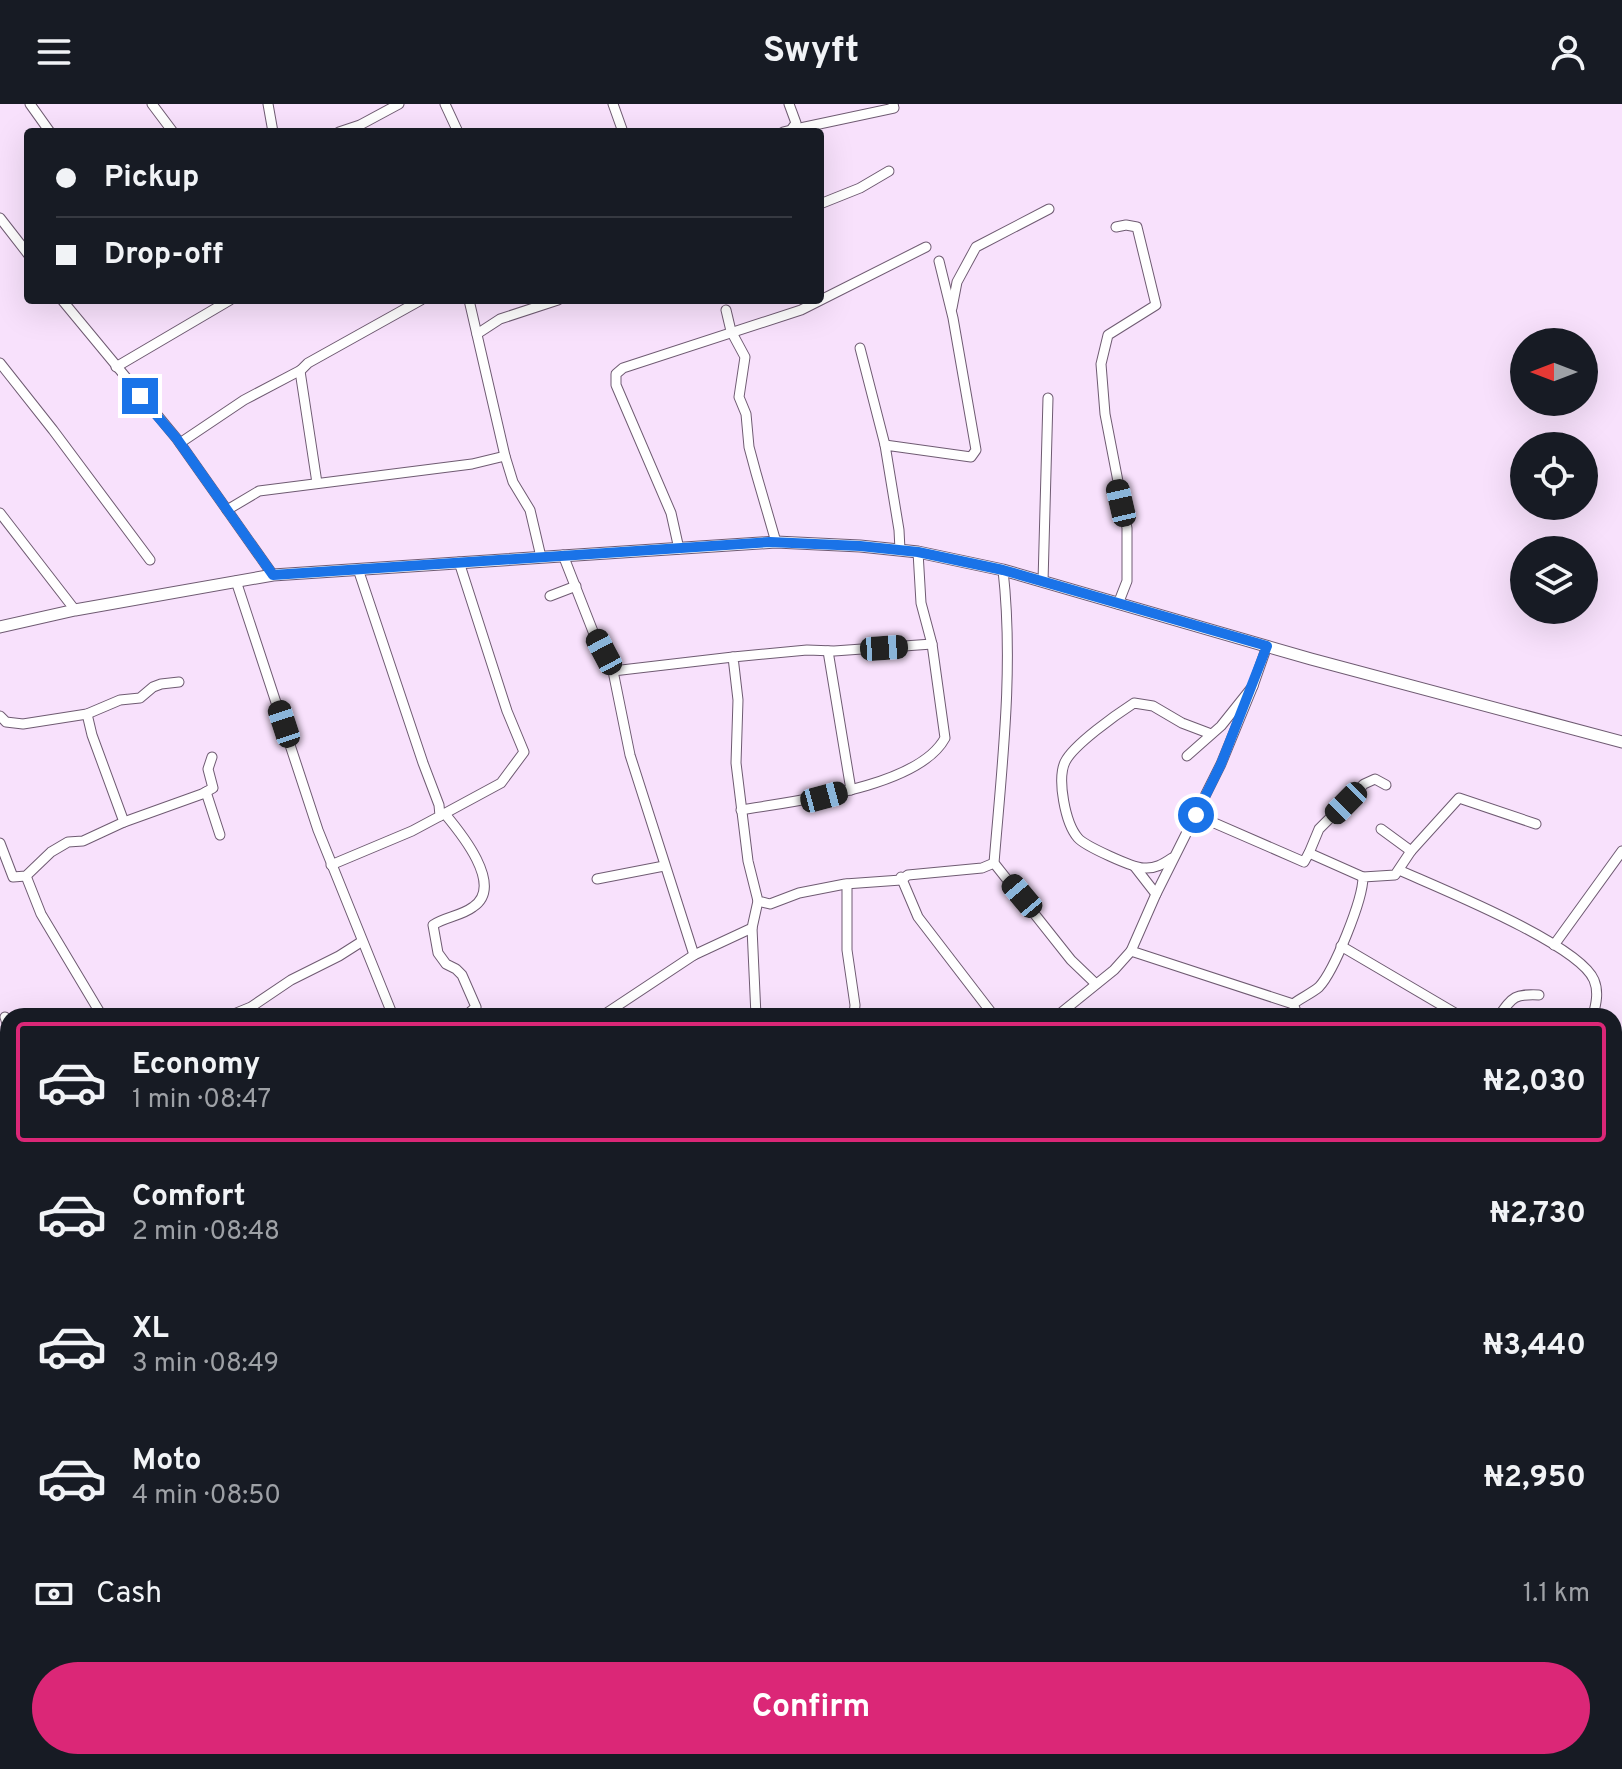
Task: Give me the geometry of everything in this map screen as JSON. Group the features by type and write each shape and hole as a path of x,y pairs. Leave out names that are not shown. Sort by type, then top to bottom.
{"street":[{"path":"30,104 47,128"},
{"path":"152,104 170,128"},
{"path":"268,104 272,128"},
{"path":"351,128 399,104"},
{"path":"445,104 456,128"},
{"path":"613,104 622,128"},
{"path":"789,104 796,123 790,128"},
{"path":"801,128 894,108 893,104"},
{"path":"824,202 860,188 889,171"},
{"path":"952,311 957,282 976,247 1049,209"},
{"path":"0,218 24,249"},
{"path":"1116,227 1137,227 1156,305 1108,335 1101,364 1105,414 1127,528 1127,581 1118,604"},
{"path":"824,298 926,247"},
{"path":"885,445 971,457 976,450 952,311 939,261"},
{"path":"65,304 180,443 273,575"},
{"path":"116,367 223,304"},
{"path":"180,443 244,400 414,304"},
{"path":"470,304 505,456 513,482 530,510 541,557"},
{"path":"477,334 500,319 546,304"},
{"path":"679,549 671,513 616,385 616,374 623,368 813,304"},
{"path":"726,310 731,331 745,357 739,397 746,414 752,460 776,542"},
{"path":"860,348 885,445 900,550"},
{"path":"0,363 150,560"},
{"path":"301,370 317,483"},
{"path":"1043,582 1048,398"},
{"path":"227,510 259,491 472,464 505,456"},
{"path":"0,513 75,610"},
{"path":"0,627 75,610 273,575 776,542 900,550 1003,570 1267,646 1622,742"},
{"path":"741,810 851,790 909,769 939,748 945,738 932,644 921,603 918,552"},
{"path":"563,555 594,634 613,671 630,755 694,955"},
{"path":"331,865 412,831 501,783 524,752 499,688 459,562"},
{"path":"358,569 442,815 470,846 480,865 484,881 482,895 475,907 433,925 438,953 446,964 462,975 475,1008"},
{"path":"1003,570 1008,611 1008,704 994,863 1071,960 1096,984"},
{"path":"236,581 331,865 390,1008"},
{"path":"550,596 576,586"},
{"path":"613,671 778,651 932,644"},
{"path":"1067,1008 1114,970 1131,951 1221,764 1267,646"},
{"path":"828,651 851,790"},
{"path":"733,657 738,700 736,763 748,861 758,901 752,928 756,1008"},
{"path":"1,718 23,724 87,714 120,700 140,698 161,684 179,682"},
{"path":"1187,756 1221,726 1253,686"},
{"path":"1156,894 1135,867 1079,839 1069,821 1059,778 1066,760 1077,747 1134,703 1153,706 1182,723 1211,734"},
{"path":"87,714 124,822"},
{"path":"0,843 13,877 26,876 61,846 83,841 213,788 208,769 212,757"},
{"path":"1196,815 1304,862 1319,829 1364,784 1375,779 1386,785"},
{"path":"206,792 220,835"},
{"path":"1309,853 1363,877 1395,875 1411,851 1459,798 1536,824"},
{"path":"1381,829 1411,851"},
{"path":"1554,945 1622,851"},
{"path":"1135,867 1160,866 1174,857"},
{"path":"758,901 770,904 799,893 847,884 982,868 994,863"},
{"path":"597,879 664,866"},
{"path":"1611,868 1622,869"},
{"path":"1399,870 1540,935 1581,962 1593,978 1597,994 1594,1008"},
{"path":"26,876 41,914 97,1008"},
{"path":"1293,1004 1320,986 1356,908 1363,877"},
{"path":"902,878 918,917 988,1008"},
{"path":"847,884 847,950 855,1008"},
{"path":"614,1008 694,955 752,928"},
{"path":"249,1008 291,980 361,942"},
{"path":"1341,946 1446,1008"},
{"path":"1131,951 1293,1004 1295,1008"},
{"path":"1505,1008 1519,994 1539,995"}],"route":[{"path":"140,396 177,439 273,575 770,542 860,546 918,552 1003,570 1267,646 1221,764 1196,815"}]}
